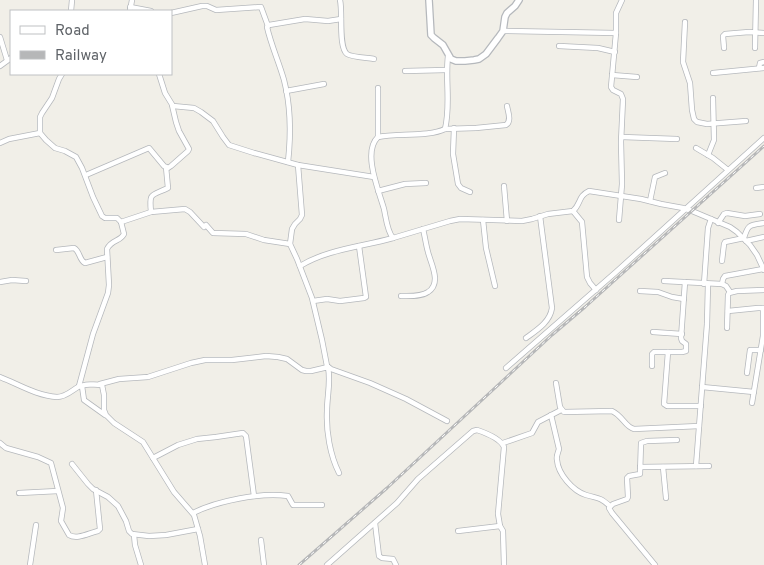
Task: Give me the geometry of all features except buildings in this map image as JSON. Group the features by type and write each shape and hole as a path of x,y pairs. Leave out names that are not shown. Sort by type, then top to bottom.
{"street":[{"path":"130,9 132,0"},
{"path":"340,0 342,8 342,42 347,54 374,59"},
{"path":"428,0 431,34 443,45 448,56 456,61 474,60 486,54 503,30 507,13 519,0"},
{"path":"619,220 622,184 623,99 621,94 612,90 611,87 615,52 616,13 622,0"},
{"path":"755,48 756,0"},
{"path":"172,13 202,6 216,10 261,7 286,91 290,125 288,162"},
{"path":"268,26 270,24 300,20 328,21 342,19"},
{"path":"685,22 683,62 690,83 692,116 697,122 707,124 746,122"},
{"path":"503,30 616,33"},
{"path":"724,48 723,36 725,34 764,33"},
{"path":"0,37 9,59 0,66"},
{"path":"559,46 598,48 615,52"},
{"path":"445,128 448,116 446,70 448,56"},
{"path":"713,73 761,68 760,63 764,62"},
{"path":"405,71 446,70"},
{"path":"159,75 165,93 172,105 179,131 189,149 168,167"},
{"path":"612,75 637,77"},
{"path":"60,76 52,98 40,118 40,133 55,148 76,157 86,175 102,216 105,218 118,218 124,234 109,245 106,253 108,294 90,342 81,386 84,400 143,442 157,456 174,492 195,512 205,565"},
{"path":"286,91 324,84"},
{"path":"378,88 378,137 372,145 371,151 374,178 390,234 393,238"},
{"path":"708,155 714,140 714,98"},
{"path":"172,105 194,108 201,112 213,121 223,138 230,145 298,165 374,178"},
{"path":"378,137 433,132 445,128 476,128 506,125 510,119 507,106"},
{"path":"454,128 453,154 458,184 461,188 470,192"},
{"path":"0,143 9,139 40,133"},
{"path":"622,137 677,139"},
{"path":"506,368 596,290 764,138"},
{"path":"86,175 149,148 168,167 168,188 152,195 150,199 151,212"},
{"path":"696,148 728,170"},
{"path":"298,165 302,215 292,229 290,244 313,301 330,376 327,430 335,466 339,473"},
{"path":"650,201 655,177 665,173"},
{"path":"378,192 405,184 426,183"},
{"path":"504,186 507,221"},
{"path":"756,188 764,187"},
{"path":"300,266 308,261 338,250 393,238 450,221 522,221 573,210 576,208 581,196 588,191 685,208 730,227 745,240 757,255 764,270 725,276 722,284"},
{"path":"121,222 151,212 185,209 213,233 246,234 264,240 290,244"},
{"path":"573,210 582,222 587,277 596,290"},
{"path":"718,223 724,214 727,213 745,216 760,214"},
{"path":"526,338 545,322 551,314 552,308 540,216"},
{"path":"696,466 707,324 708,228 711,219"},
{"path":"483,220 486,248 495,286"},
{"path":"745,240 746,229 749,226 764,223"},
{"path":"401,296 420,295 428,292 435,280 435,272 423,229"},
{"path":"722,261 724,244 764,238"},
{"path":"313,301 327,298 336,301 346,301 366,297 359,246"},
{"path":"56,250 76,248 85,263 107,258"},
{"path":"757,255 764,255"},
{"path":"0,282 12,280 26,282"},
{"path":"664,281 722,284 730,292"},
{"path":"652,366 653,352 686,351 686,344 682,341 685,282"},
{"path":"730,292 764,290"},
{"path":"640,291 658,292 684,299"},
{"path":"727,328 728,296 730,292"},
{"path":"728,311 764,308 763,336 752,403"},
{"path":"653,332 682,334"},
{"path":"747,373 750,350 761,350"},
{"path":"668,352 664,404 667,406 701,406"},
{"path":"0,378 56,397 69,394 81,386 100,384 118,379 148,378 180,366 205,360 278,357 287,359 306,371 328,367 370,383 447,421"},
{"path":"556,383 561,410"},
{"path":"100,384 104,395 106,415"},
{"path":"702,387 754,392"},
{"path":"327,565 397,503 418,479 473,431 480,431 503,443 532,433 538,422 561,410 564,412 612,412 619,415 630,428 634,429 699,426"},
{"path":"551,415 559,449 557,457 559,470 574,489 584,494 600,497 610,506 612,513 655,565"},
{"path":"157,456 178,445 197,439 243,433 246,436 254,496"},
{"path":"610,506 627,499 627,480 629,476 640,474 641,443 677,440"},
{"path":"0,443 6,448 38,457 51,464 63,508 60,518 69,536 73,538 100,529 96,490"},
{"path":"503,443 498,514 504,535 504,565"},
{"path":"72,464 83,479 118,506 129,531 134,534 166,536 198,529"},
{"path":"640,467 709,466"},
{"path":"663,467 666,498"},
{"path":"19,493 58,491"},
{"path":"195,512 203,508 254,496 285,495 290,498 294,505 322,505"},
{"path":"375,523 379,556 393,559 396,565"},
{"path":"30,565 36,525"},
{"path":"458,532 500,526"},
{"path":"134,534 141,565"},
{"path":"261,540 264,565"}],"railway":[{"path":"299,565 387,488 552,335 764,146"}]}
